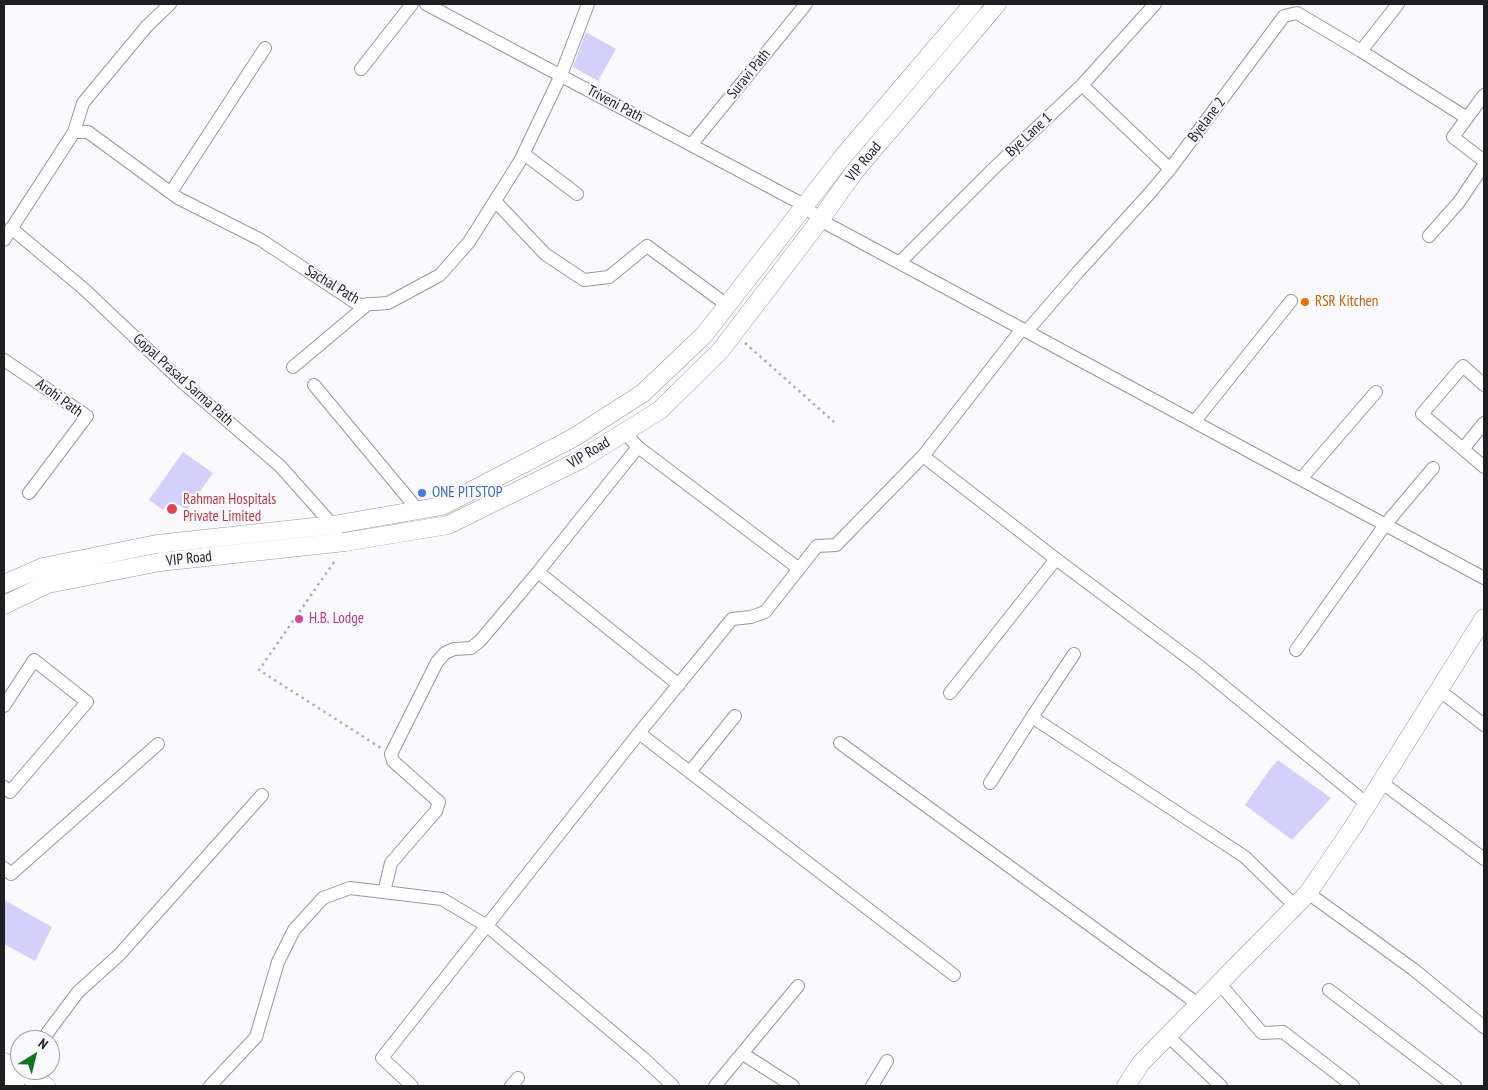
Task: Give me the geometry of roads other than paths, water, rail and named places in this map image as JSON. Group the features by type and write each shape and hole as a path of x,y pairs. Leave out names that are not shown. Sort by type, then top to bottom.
{"main road":[{"name":"VIP Road","path":"4,584 43,567 157,544 333,525 442,506 574,438 643,393 704,335 804,205 973,4"},
{"name":"VIP Road","path":"4,604 48,584 160,562 345,542 448,525 580,460 660,410 721,350 855,171 997,4"},
{"path":"1126,1086 1141,1063 1308,894 1484,618"},
{"path":"29,1080 46,1086"}],"street":[{"path":"4,240 74,132 83,103 147,26 170,4"},
{"path":"361,69 412,4"},
{"name":"Triveni Path","path":"426,4 804,205 820,220 1484,578"},
{"name":"Sachal Path","path":"74,132 88,132 178,198 261,240 359,305 388,303 440,275 469,242 524,154 561,75 588,4"},
{"name":"Suravi Path","path":"691,145 806,4"},
{"name":"Bye Lane 1","path":"900,262 991,171 1082,85 1155,4"},
{"path":"1362,51 1398,4"},
{"name":"Byelane 2","path":"412,1086 382,1058 639,732 732,620 751,617 765,612 817,546 836,545 923,456 1025,330 1170,169 1284,16 1297,13 1362,51 1467,118"},
{"path":"171,192 265,48"},
{"path":"1082,85 1170,169"},
{"path":"1429,236 1459,202 1484,163 1453,137 1484,95"},
{"path":"524,154 577,194"},
{"path":"495,201 546,254 584,280 609,277 647,246 727,305"},
{"name":"Gopal Prasad Sarma Path","path":"11,228 84,289 181,381 280,466 333,525 345,542"},
{"path":"1195,422 1291,301"},
{"path":"293,367 368,304"},
{"name":"Arohi Path","path":"4,360 87,416 29,493"},
{"path":"1484,385 1463,366 1422,414 1484,467"},
{"path":"314,385 418,510"},
{"path":"1301,480 1376,392"},
{"path":"1462,449 1484,423"},
{"path":"624,432 638,447 798,568"},
{"path":"384,892 391,863 436,811 439,802 393,761 390,754 437,662 445,653 454,649 471,648 480,641 638,447"},
{"path":"923,456 1199,666 1367,804"},
{"path":"1296,650 1385,525 1433,468"},
{"path":"950,693 1056,559"},
{"path":"538,572 679,684"},
{"path":"990,783 1074,654"},
{"path":"4,706 34,660 87,702 10,792 4,787"},
{"path":"1439,690 1484,725"},
{"path":"690,772 735,716"},
{"path":"1032,717 1245,856 1296,907"},
{"path":"639,732 954,975"},
{"path":"4,868 11,874 158,744"},
{"path":"840,744 1198,1004"},
{"path":"1381,782 1484,859"},
{"path":"50,1030 78,992 118,955 262,795"},
{"path":"210,1086 256,1037 278,962 294,930 323,898 350,888 442,899 487,926 642,1057 673,1086"},
{"path":"1308,894 1413,969 1484,1027"},
{"path":"1220,983 1262,1033 1283,1032 1354,1086"},
{"path":"716,1086 798,986"},
{"path":"1329,990 1456,1086"},
{"path":"1168,1036 1221,1086"},
{"path":"743,1054 793,1086"},
{"path":"872,1086 887,1061"}],"place":[{"name":"RSR Kitchen","path":"1305,302"},
{"name":"ONE PITSTOP","path":"422,493"},
{"name":"Rahman Hospitals Private Limited","path":"172,509"},
{"name":"H.B. Lodge","path":"299,619"}]}
